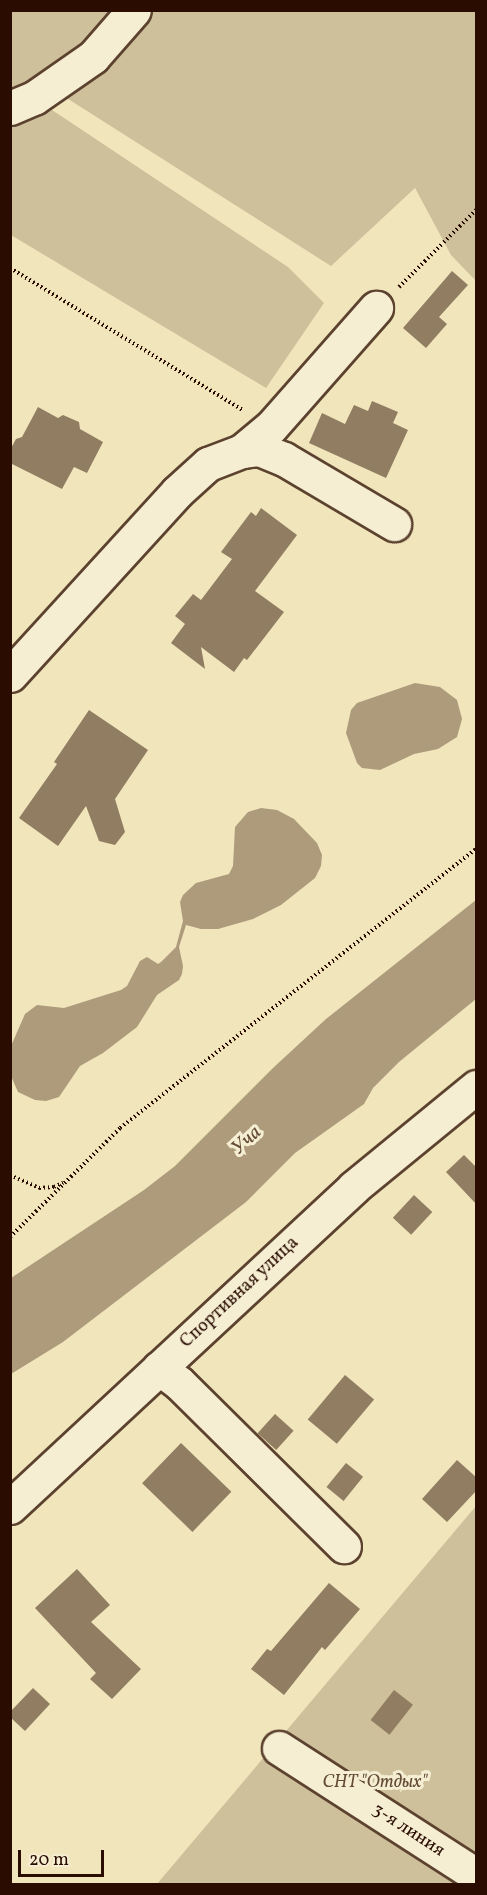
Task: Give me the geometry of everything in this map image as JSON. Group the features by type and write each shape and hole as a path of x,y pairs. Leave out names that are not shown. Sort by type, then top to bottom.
{"street":[{"path":"10,108 34,98 85,63 117,32 134,10"},
{"path":"242,451 271,426 376,308"},
{"path":"10,675 177,492 208,464 242,451 259,449 284,459 394,524"},
{"name":"Спортивная улица","path":"10,1507 354,1187 477,1087"},
{"path":"159,1368 178,1383 344,1546"},
{"name":"3-я линия","path":"279,1748 477,1875"}],"path":[{"path":"376,308 442,247 477,210"},
{"path":"10,268 271,426"},
{"path":"10,1236 120,1128 477,849"},
{"path":"10,1175 39,1188 54,1187 68,1180"}],"green space":[{"path":"11,11 121,11 101,37 11,97"},
{"path":"148,11 476,11 476,281 451,255 415,188 331,266 65,97 121,45"},
{"path":"52,110 288,267 324,303 266,388 11,235 10,124"},
{"name":"СНТ \"Отдых\"","path":"476,1506 476,1884 157,1884"}],"water":[{"path":"415,683 440,687 457,700 462,719 457,737 438,749 414,754 380,770 362,768 357,763 346,733 351,710 357,703"},
{"path":"261,808 277,810 294,819 317,843 322,855 321,866 315,878 281,905 253,919 218,929 201,929 186,925 179,947 183,966 182,974 179,980 157,995 137,1027 103,1053 80,1066 59,1097 46,1101 35,1100 18,1092 11,1076 11,1046 25,1014 37,1005 64,1008 121,990 127,986 140,961 147,957 158,964 161,962 176,947 183,921 180,902 183,895 196,883 229,874 233,866 235,827 248,812"},
{"name":"Уча","path":"476,900 476,999 399,1062 373,1088 364,1104 295,1153 246,1202 63,1342 11,1374 11,1278 144,1190 175,1166 273,1068 326,1019"}],"building":[{"path":"452,271 468,285 439,317 447,324 426,348 403,328"},
{"path":"372,401 398,412 393,423 408,430 386,478 309,443 322,413 345,424 354,405 368,411"},
{"path":"38,407 58,418 63,415 79,422 80,429 103,442 87,473 74,467 62,489 10,463 10,450 16,439 22,437"},
{"path":"261,508 297,535 255,591 284,612 247,660 244,658 234,672 201,647 205,669 171,643 185,624 175,616 193,594 201,600 232,559 221,552 251,512 256,516"},
{"path":"89,710 148,750 115,799 125,832 115,845 99,841 86,806 58,846 19,818 57,764 54,762"},
{"path":"464,1155 477,1168 477,1205 446,1172"},
{"path":"414,1195 432,1212 411,1235 393,1218"},
{"path":"345,1375 374,1399 337,1444 308,1419"},
{"path":"275,1414 294,1431 276,1450 258,1433"},
{"path":"181,1443 231,1492 192,1532 142,1483"},
{"path":"457,1460 477,1478 477,1490 447,1522 422,1499"},
{"path":"346,1463 363,1477 344,1501 326,1487"},
{"path":"77,1569 110,1605 91,1622 141,1669 112,1699 90,1679 96,1673 35,1608"},
{"path":"329,1583 360,1609 325,1650 322,1647 284,1695 251,1669 267,1649 271,1651"},
{"path":"33,1688 50,1704 25,1731 10,1717 10,1712"},
{"path":"394,1690 413,1705 390,1735 371,1720"}]}
